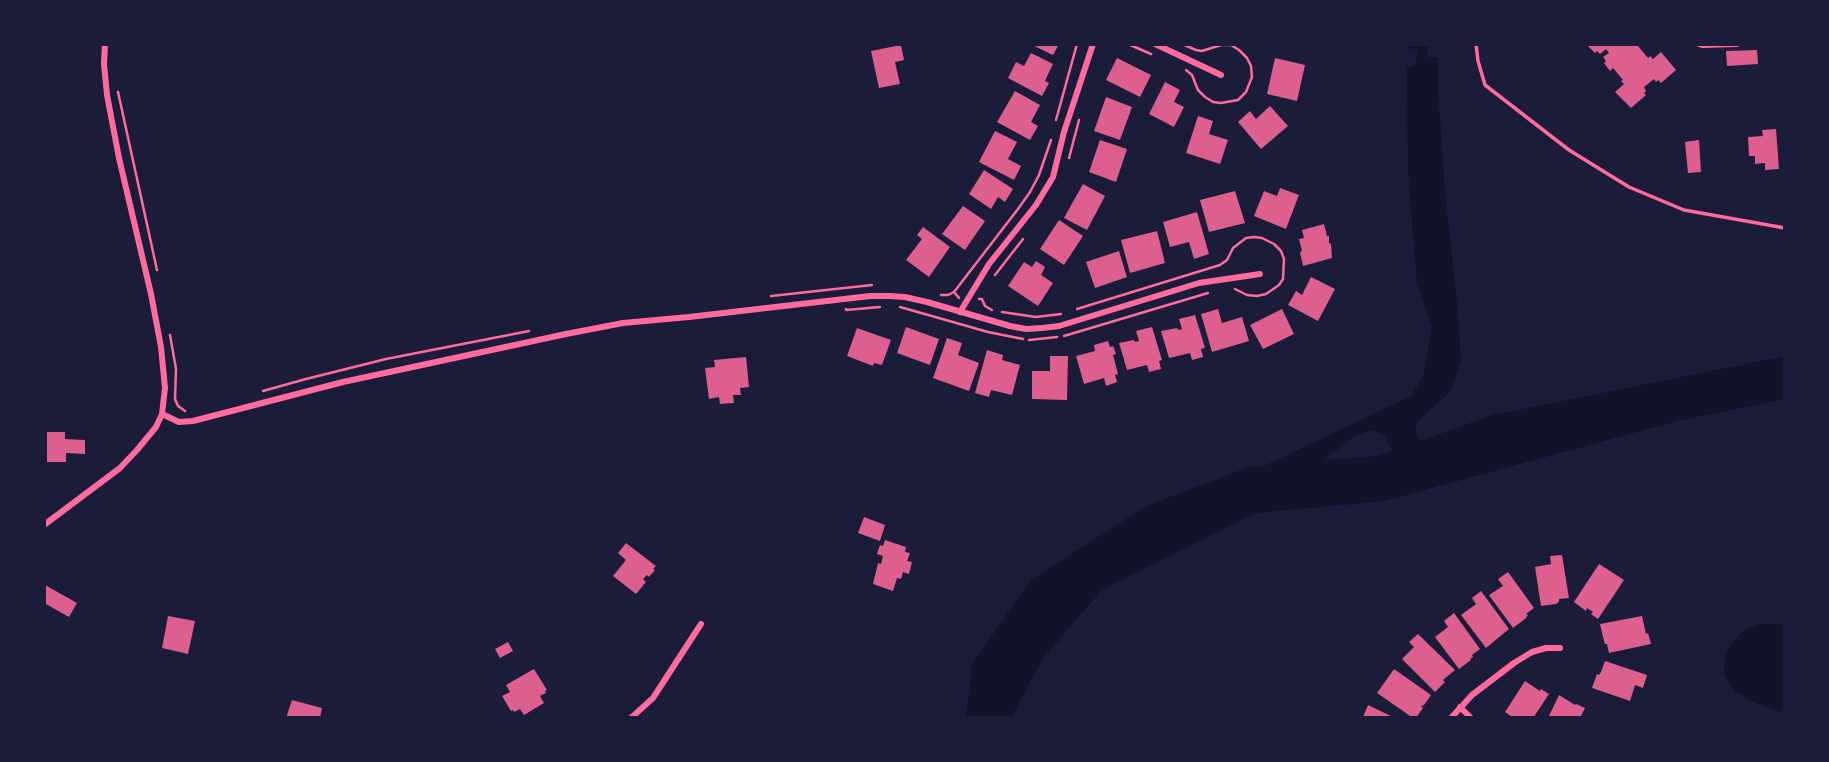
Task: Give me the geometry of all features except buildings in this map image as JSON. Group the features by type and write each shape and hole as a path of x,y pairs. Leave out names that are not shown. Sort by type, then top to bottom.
{"street":[{"path":"44,525 120,468 156,427 162,414 165,388 161,347 112,122 105,74 105,44"},
{"path":"960,312 989,264 1028,215 1053,177 1064,132 1093,44"},
{"path":"1155,44 1222,75"},
{"path":"1699,44 1737,44"},
{"path":"162,414 179,422 193,421 343,382 623,323 870,296 905,297 1026,329 1059,326 1199,283 1260,274"},
{"path":"631,718 653,698 701,624"},
{"path":"1451,718 1481,688 1532,652 1560,648"},
{"path":"1460,707 1471,718"}],"lane":[{"path":"1476,44 1485,85 1569,150 1629,187 1684,210 1785,228"}],"path":[{"path":"1056,120 1077,44"},
{"path":"116,86 158,274"},
{"path":"938,295 954,292 1018,209 1030,192 1044,162 1053,133"},
{"path":"769,297 877,285"},
{"path":"954,292 967,301 982,299 985,306 1018,316 1062,314"},
{"path":"1073,310 1095,303"},
{"path":"168,325 176,369 175,399 178,406 187,411"},
{"path":"258,393 386,359 530,331"}],"shaded area":[{"path":"1408,44 1438,44 1427,48 1428,57 1438,57 1445,192 1461,360 1451,391 1417,422 1415,432 1420,441 1493,415 1785,356 1785,399 1681,420 1384,501 1256,513 1102,590 1042,659 1011,718 966,718 972,664 1031,580 1146,506 1249,467 1264,466 1411,396 1423,377 1432,327 1417,283 1408,172 1407,67 1414,66 1417,49 1408,48","holes":["1371,430 1383,434 1393,451 1377,456 1324,460 1353,437"]},
{"path":"1760,624 1785,624 1785,708 1780,712 1753,702 1735,691 1724,675 1725,655 1733,642 1745,629"}]}
